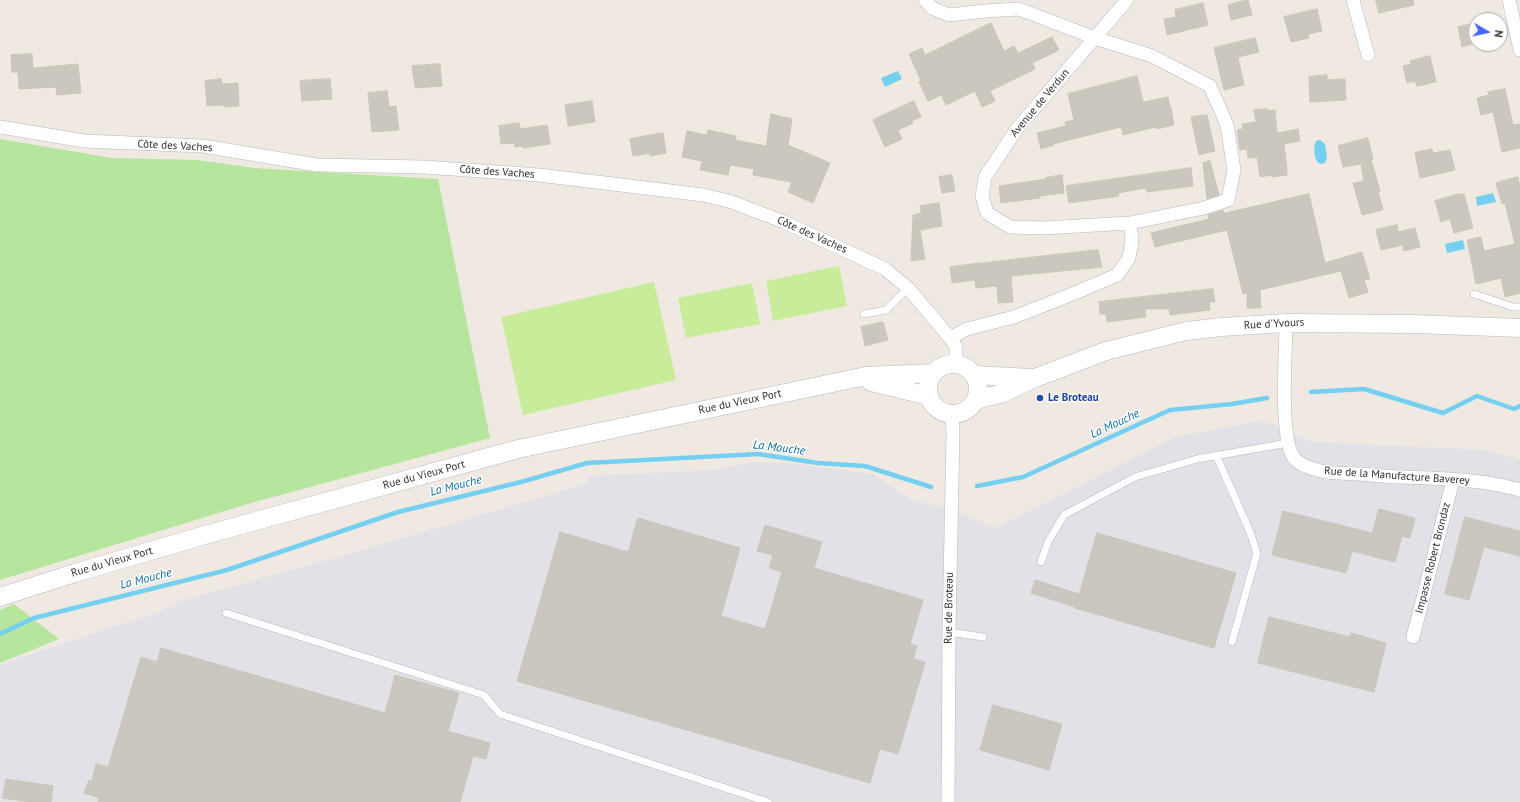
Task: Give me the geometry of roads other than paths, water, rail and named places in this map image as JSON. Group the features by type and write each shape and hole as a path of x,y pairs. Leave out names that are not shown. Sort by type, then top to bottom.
{"main road":[{"name":"Rue d'Yvours","path":"976,400 1003,393 1035,378 1106,351 1186,331 1286,322 1414,324 1520,328"},
{"path":"948,364 956,364 970,369 975,375 979,388 976,400 972,407 966,411 952,414 944,413 937,409 929,396 928,388 934,373 948,364"},
{"name":"Rue du Vieux Port","path":"0,597 204,535 518,449 866,376 934,373"},
{"path":"975,375 1035,378"},
{"path":"855,379 929,396"}],"street":[{"name":"Avenue de Verdun","path":"925,0 932,8 948,15 1019,9 1095,38 1152,56 1210,86 1227,125 1234,170 1228,200 1204,208 1130,223 1044,228 1010,227 987,213 982,196 986,177 1016,130 1095,38 1127,0"},
{"path":"1353,0 1368,55"},
{"path":"1509,0 1520,50"},
{"name":"Côte des Vaches","path":"0,127 84,141 203,146 318,165 424,167 539,175 703,195 732,202 784,222 885,269 908,288 950,338"},
{"path":"956,364 956,347 950,338 967,329 1014,317 1117,275 1129,258 1132,240 1130,223"},
{"name":"Rue de la Manufacture Baverey","path":"1286,322 1284,367 1285,418 1288,443 1293,457 1299,463 1321,471 1500,484 1520,490"},
{"name":"Rue de Broteau","path":"948,802 952,414"},
{"name":"Impasse Robert Brondaz","path":"1413,637 1453,480"}],"lane":[{"path":"864,314 886,310 908,288"},
{"path":"1474,294 1520,307"},
{"path":"1041,562 1048,542 1064,515 1135,477 1197,459 1288,443"},
{"path":"1216,455 1250,532 1256,553 1232,642"},
{"path":"226,613 484,695 500,714 768,802"},
{"path":"949,632 983,636"}],"water":[{"path":"898,71 902,79 885,87 881,78"},
{"path":"1320,140 1325,144 1327,158 1325,163 1321,164 1318,163 1314,152 1316,141"},
{"path":"1493,193 1496,202 1477,206 1476,197"},
{"path":"1463,240 1465,249 1447,253 1445,244"}],"waterway":[{"name":"La Mouche","path":"1311,392 1364,389 1443,413 1477,396 1514,409 1520,406"},
{"name":"La Mouche","path":"977,486 1023,477 1170,410 1232,404 1267,398"},
{"name":"La Mouche","path":"0,634 34,618 227,570 398,512 521,482 587,463 758,454 818,463 865,466 931,487"}],"place":[{"name":"Le Broteau","path":"1040,398"}]}
